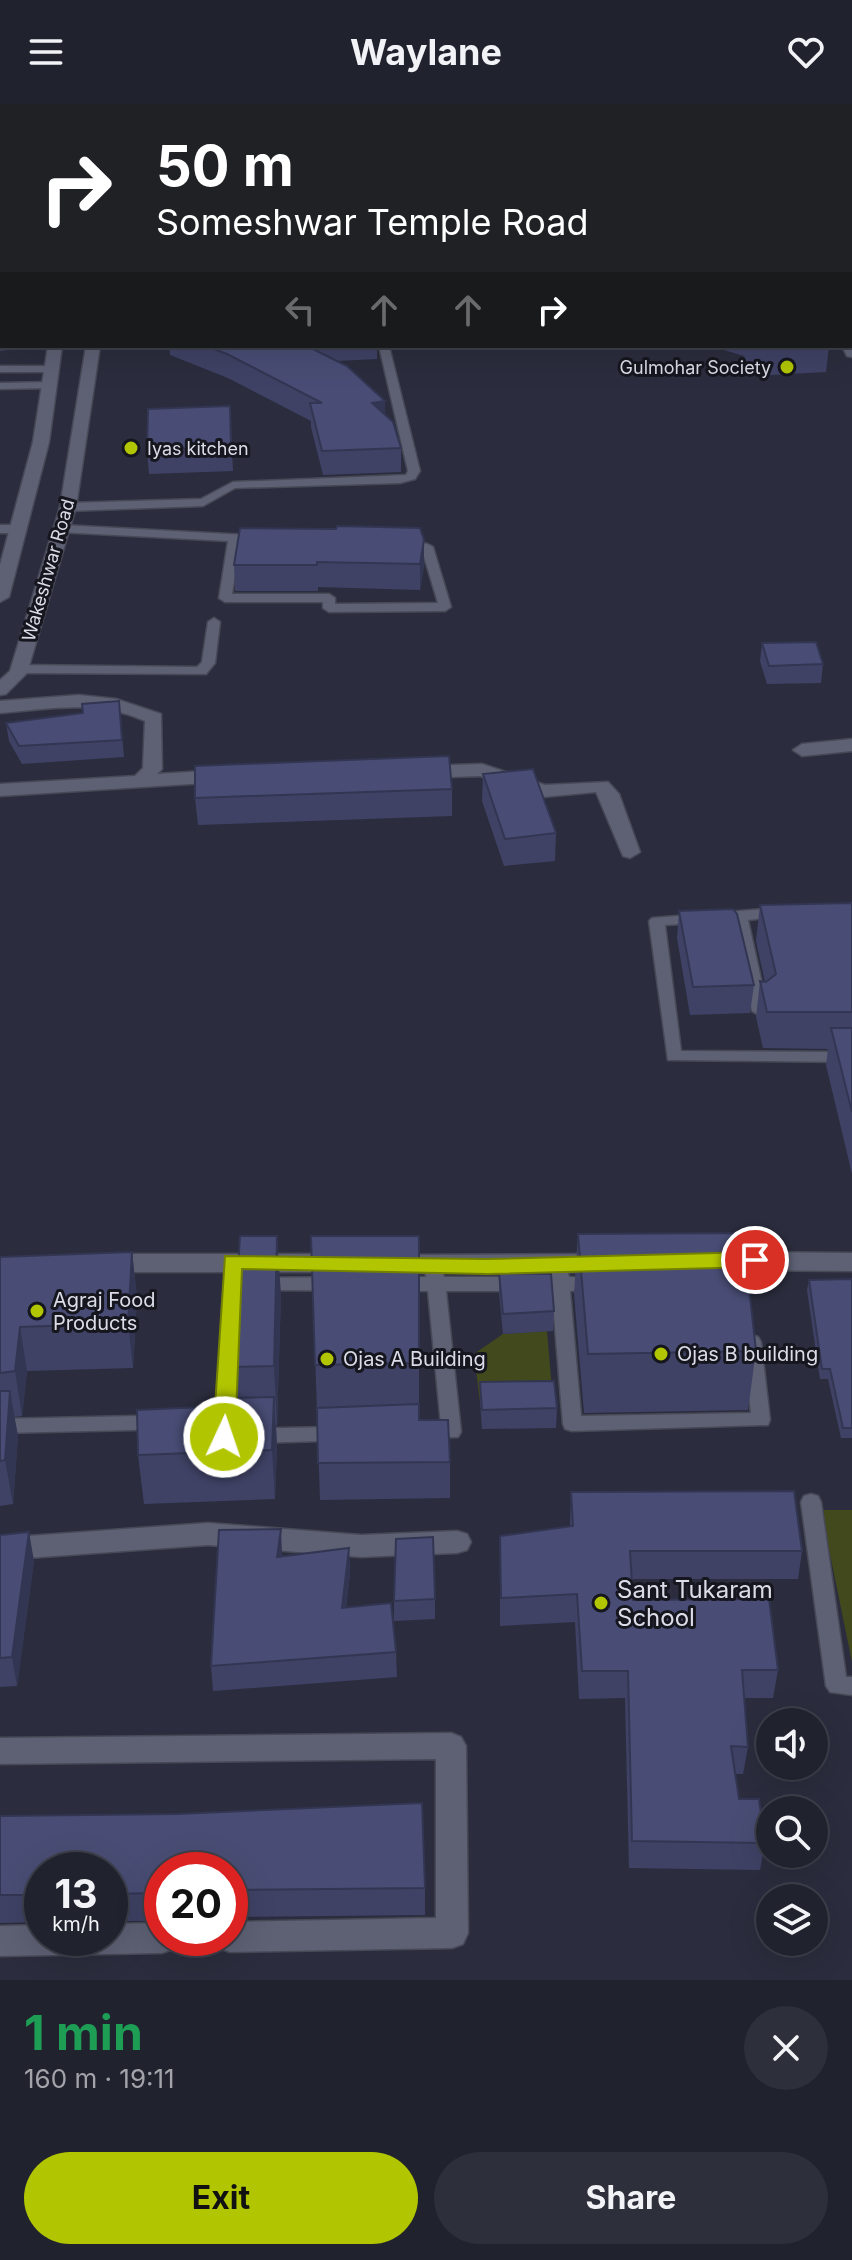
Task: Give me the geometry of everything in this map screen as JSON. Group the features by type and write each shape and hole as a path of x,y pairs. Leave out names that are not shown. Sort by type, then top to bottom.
{"street":[{"name":"Wakeshwar Road","path":"0,690 19,669 41,529 41,442 55,348"},
{"name":"Wakeshwar Road","path":"0,597 41,529 68,507 93,348"},
{"path":"0,707 103,700 129,704 154,718 152,769 142,779"},
{"path":"802,750 852,745"},
{"path":"403,772 482,770 543,791 601,786 609,794 630,852"},
{"path":"0,790 126,784 142,779 244,776"},
{"path":"694,1261 852,1262"},
{"path":"76,1264 233,1272 434,1275 629,1273"},
{"path":"0,1549 208,1534 361,1546 457,1542"},
{"path":"0,1751 451,1746 452,1933 248,1937"},
{"path":"0,1941 144,1938"}],"lane":[{"path":"68,507 203,502 233,485 400,480 411,477 414,471 384,348"},
{"path":"0,369 50,377"},
{"path":"0,386 50,377"},
{"path":"0,529 279,540"},
{"path":"235,538 225,598 329,598 329,608 445,607 427,547 383,545"},
{"path":"236,598 236,609 315,608"},
{"path":"19,669 201,671 208,663 214,622"},
{"path":"796,913 657,921 674,1056 852,1057"},
{"path":"739,915 760,1011"},
{"path":"233,1272 224,1437 451,1432 434,1275"},
{"path":"560,1275 572,1424 761,1420 751,1327"},
{"path":"0,1426 135,1423"},
{"path":"811,1502 837,1686 852,1686"}],"green space":[{"path":"547,1331 553,1401 480,1402 474,1354 503,1334"},
{"path":"821,1510 852,1510 852,1662"}],"building":[{"path":"211,348 311,348 347,366 385,401 372,403 393,422 401,448 322,451 310,403 322,403"},
{"path":"230,406 231,447 147,450 148,409"},
{"path":"337,526 420,528 424,540 420,564 317,562 317,565 234,565 240,528 336,529"},
{"path":"816,642 823,664 769,666 762,643"},
{"path":"119,701 122,740 19,746 6,723 83,713 82,704"},
{"path":"449,756 452,789 195,798 195,766"},
{"path":"533,769 556,833 505,839 483,774"},
{"path":"852,903 852,1012 767,1012 760,981 766,982 776,974 760,905"},
{"path":"733,909 737,914 754,985 693,987 679,911"},
{"path":"831,1028 852,1028 852,1112"},
{"path":"743,1233 756,1351 588,1354 578,1234"},
{"path":"240,1236 277,1236 274,1366 232,1367"},
{"path":"311,1236 419,1236 419,1363 315,1365"},
{"path":"132,1252 128,1323 20,1327 15,1371 0,1373 0,1257"},
{"path":"499,1273 551,1274 554,1311 503,1314"},
{"path":"852,1279 852,1428 843,1428 830,1369 822,1369 809,1280"},
{"path":"554,1381 557,1408 482,1410 480,1382"},
{"path":"0,1391 10,1391 5,1460 0,1461"},
{"path":"274,1397 272,1450 138,1455 137,1410 225,1406 226,1398"},
{"path":"419,1404 419,1420 448,1420 450,1462 318,1463 317,1408"},
{"path":"794,1491 802,1551 630,1551 633,1600 769,1599 778,1670 742,1670 748,1747 731,1746 739,1799 756,1799 756,1843 632,1841 628,1671 582,1671 577,1594 501,1598 500,1536 573,1526 571,1492"},
{"path":"281,1529 277,1557 349,1548 342,1608 391,1603 396,1652 211,1666 219,1530"},
{"path":"29,1532 12,1657 0,1658 0,1535"},
{"path":"433,1537 435,1599 394,1601 396,1539"},
{"path":"422,1803 425,1888 248,1890 248,1852 144,1852 144,1893 128,1894 128,1852 24,1852 24,1895 0,1895 0,1816 179,1814"}],"place":[{"name":"Gulmohar Society","path":"787,367"},
{"name":"Iyas kitchen","path":"131,448"},
{"name":"Agraj Food Products","path":"37,1311"},
{"name":"Ojas B building","path":"661,1354"},
{"name":"Ojas A Building","path":"327,1359"},
{"name":"Sant Tukaram School","path":"601,1603"}],"route":[{"path":"224,1437 232,1262 487,1266 755,1260"}]}
